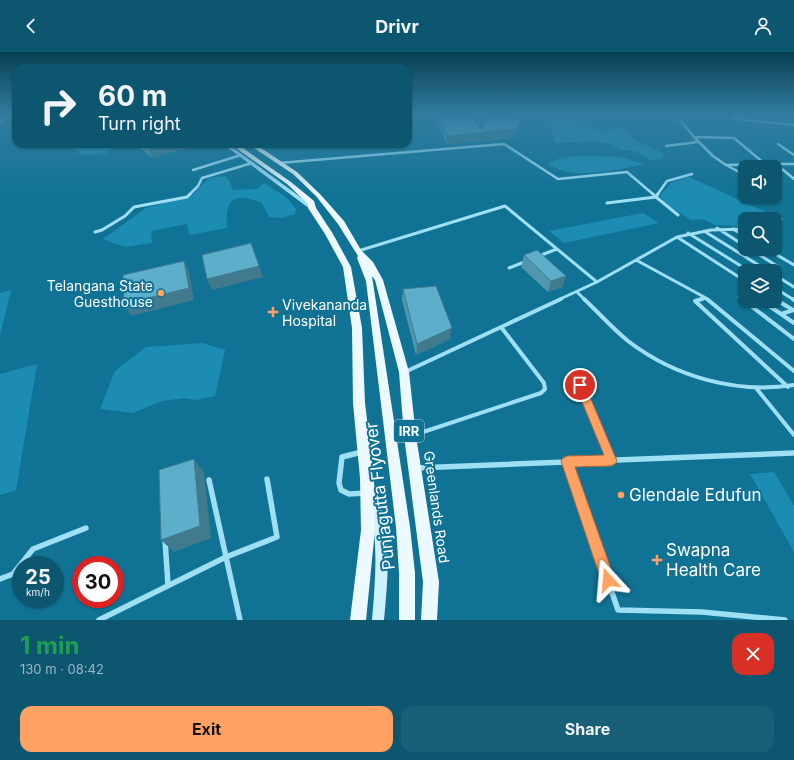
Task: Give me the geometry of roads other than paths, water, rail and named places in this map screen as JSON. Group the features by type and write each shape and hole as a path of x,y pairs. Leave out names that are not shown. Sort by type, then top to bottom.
{"main road":[{"path":"238,148 300,193 311,203 312,208 330,234 347,267 357,328 359,403 367,486 367,537 358,620"},
{"name":"Greenlands Road","path":"257,148 295,173 318,195 358,251 370,264 379,280 404,372 410,436 416,468 431,582 429,620"},
{"name":"Punjagutta Flyover","path":"358,251 370,281 403,527 408,573 407,620"},
{"path":"367,486 376,504 381,528 383,558 378,620"}],"street":[{"path":"666,146 698,142 713,156 738,171"},
{"path":"738,142 759,160"},
{"path":"279,163 504,144 558,179 627,172 678,215"},
{"path":"778,144 794,155"},
{"path":"230,148 312,208"},
{"path":"193,170 241,156"},
{"path":"94,232 102,230 125,216 134,207 187,197 198,186 202,178 252,163"},
{"path":"782,164 794,164"},
{"path":"726,165 738,165"},
{"path":"782,169 794,179"},
{"path":"607,203 656,197 667,181 692,174"},
{"path":"358,251 505,206 597,282"},
{"path":"717,228 738,242"},
{"path":"404,372 577,292 677,237 688,233 717,228 738,228"},
{"path":"731,228 738,232"},
{"path":"704,231 757,264"},
{"path":"688,233 738,264"},
{"path":"677,237 738,276"},
{"path":"536,257 557,249"},
{"path":"761,256 774,264"},
{"path":"779,256 794,265"},
{"path":"509,268 530,260"},
{"path":"636,260 706,298 794,371"},
{"path":"782,279 794,287"},
{"path":"577,292 634,346 649,356 713,383 756,388 788,387 794,385"},
{"path":"782,292 794,300"},
{"path":"706,298 695,301 788,387"},
{"path":"782,303 794,310"},
{"path":"753,308 794,339"},
{"path":"772,308 794,323"},
{"path":"781,314 794,310"},
{"path":"410,436 541,393 545,389 544,383 501,327"},
{"path":"580,385 611,461"},
{"path":"756,388 794,435"},
{"path":"364,451 342,458 340,483 341,490 349,494 367,486"},
{"path":"416,468 794,453"},
{"path":"567,461 618,610 664,610 741,614 785,620"},
{"path":"98,620 226,557 278,537 267,479"},
{"path":"209,480 240,620"},
{"path":"0,579 13,574 33,549 86,528"},
{"path":"165,531 168,586"}],"place":[{"name":"Telangana State Guesthouse","path":"161,293"},
{"name":"Vivekananda Hospital","path":"273,312"},
{"name":"Glendale Edufun","path":"621,495"},
{"name":"Swapna Health Care","path":"657,560"}]}
